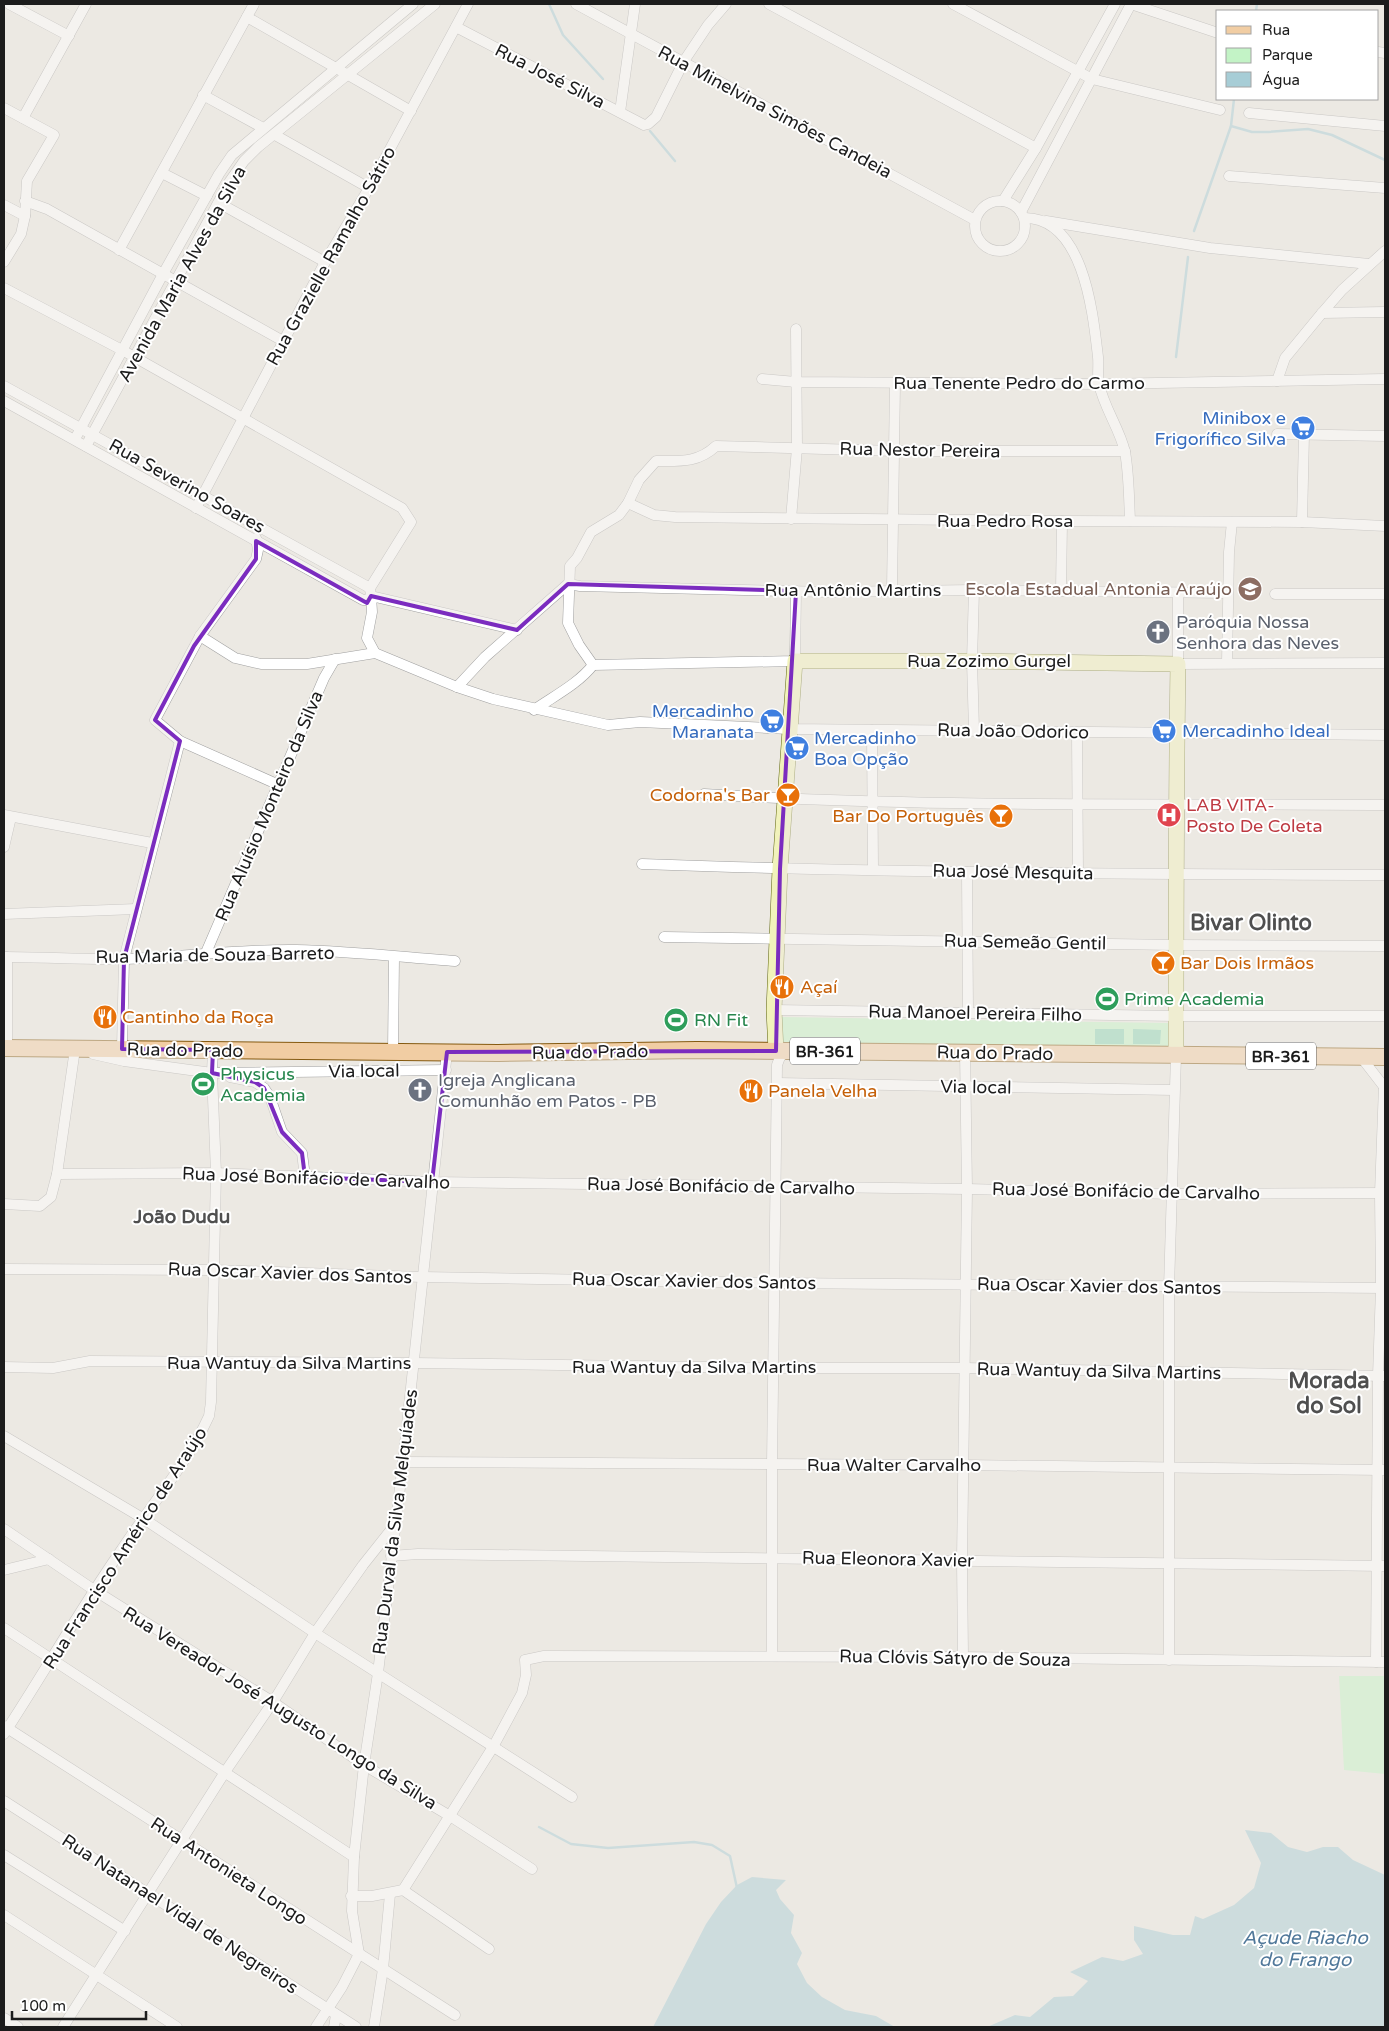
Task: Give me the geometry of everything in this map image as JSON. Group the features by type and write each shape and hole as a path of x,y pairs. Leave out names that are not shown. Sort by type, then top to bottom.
{"main road":[{"name":"Rua do Prado","path":"5,1048 776,1054 965,1052 1176,1056"},
{"name":"BR-361","path":"1176,1056 1385,1057"}],"street":[{"path":"9,4 69,36"},
{"path":"22,118 86,4"},
{"path":"119,250 254,4"},
{"name":"Avenida Maria Alves da Silva","path":"86,446 230,181 244,161 258,147 435,4"},
{"name":"Rua Grazielle Ramalho Sátiro","path":"196,508 325,262 369,188 468,4"},
{"name":"Rua Minelvina Simões Candeia","path":"576,4 975,220"},
{"path":"620,112 635,4"},
{"path":"684,62 708,25 726,4"},
{"path":"769,4 1036,148"},
{"path":"953,4 1092,79 1220,110"},
{"path":"1003,201 1036,148 1115,4"},
{"path":"1023,215 1131,4 1216,32"},
{"name":"Avenida Maria Alves da Silva","path":"75,439 206,196 232,156 408,5"},
{"path":"247,17 411,110"},
{"name":"Rua José Silva","path":"456,27 644,125 656,117 684,62"},
{"path":"203,95 264,128"},
{"path":"4,108 54,135 27,181 22,234 4,262"},
{"path":"1249,113 1385,126"},
{"path":"275,135 369,188"},
{"path":"162,173 206,196"},
{"path":"1229,176 1385,188"},
{"path":"25,201 47,209 283,341"},
{"path":"996,201 1003,201 1010,202 1023,215 1026,225 1022,239 1012,249 1004,251 990,250 984,246 976,234 975,220 983,207 996,201"},
{"path":"219,203 325,262"},
{"path":"4,205 25,216"},
{"path":"1023,215 1210,248 1369,264"},
{"path":"1043,220 1063,237 1074,252 1082,270 1098,358 1099,384 1125,451 1130,521"},
{"path":"1277,381 1285,358 1322,313 1369,264 1385,252"},
{"path":"4,288 135,357 402,508 411,522 368,595 372,612 367,638 375,653 307,664 261,664 235,658 200,636"},
{"path":"1322,313 1385,312"},
{"path":"791,519 797,448 796,329"},
{"name":"Rua Tenente Pedro do Carmo","path":"762,379 796,382 1099,384 1385,379"},
{"path":"892,590 895,383"},
{"name":"Rua Severino Soares","path":"4,386 255,525 368,595"},
{"path":"5,404 14,392"},
{"name":"Rua Severino Soares","path":"5,404 75,439 256,541 368,595"},
{"path":"1277,434 1385,436"},
{"path":"1302,522 1304,434"},
{"name":"Rua Nestor Pereira","path":"628,503 639,480 656,461 699,458 707,455 716,446 895,451 1125,451"},
{"path":"534,710 567,688 587,672 593,664 579,645 568,623 570,566 577,558 591,532 619,515 628,503"},
{"name":"Rua Pedro Rosa","path":"628,503 654,515 675,517 1302,522 1385,526"},
{"path":"1061,591 1062,521"},
{"path":"1228,663 1228,592 1232,522"},
{"path":"255,525 258,550 256,559 200,636 156,720 180,741 279,785"},
{"path":"457,687 485,657 518,630 568,584"},
{"name":"Rua Antônio Martins","path":"568,584 580,586 796,591 1228,592"},
{"path":"974,590 972,660 974,730"},
{"path":"772,1656 771,1558 777,1083 774,1010 780,869 795,661 796,591"},
{"path":"1169,1660 1169,1288 1176,1056 1178,593"},
{"path":"1275,594 1385,594"},
{"path":"368,595 518,630"},
{"name":"Rua João Odorico","path":"375,653 457,687 493,699 534,710 608,725 640,722 789,729 1177,734 1385,734"},
{"name":"Rua Aluísio Monteiro da Silva","path":"205,955 324,678 335,658"},
{"name":"Rua Zozimo Gurgel","path":"593,664 972,660 1178,664 1385,663"},
{"path":"872,730 873,869"},
{"path":"1077,732 1078,873"},
{"path":"122,1049 124,959 152,843 180,741"},
{"path":"704,794 785,799 1078,804 1385,805"},
{"path":"4,847 7,816 152,843"},
{"name":"Rua José Mesquita","path":"642,864 780,869 968,872 1385,875"},
{"path":"968,872 968,1013"},
{"path":"4,914 136,909"},
{"name":"Rua Semeão Gentil","path":"664,937 1175,945 1385,946"},
{"name":"Rua Maria de Souza Barreto","path":"6,957 124,959 260,950 293,950 333,951 455,961"},
{"path":"5,1048 6,957"},
{"path":"393,1052 394,957"},
{"name":"Rua Manoel Pereira Filho","path":"774,1010 1176,1016 1385,1016"},
{"path":"4,1204 40,1206 51,1197 57,1174 75,1049"},
{"name":"Via local","path":"75,1049 124,1061 212,1073 446,1070"},
{"name":"Rua Francisco Américo de Araújo","path":"5,1730 52,1660 94,1590 144,1520 209,1416 216,1173 212,1073 213,1050"},
{"name":"Rua Durval da Silva Melquíades","path":"359,1954 351,1896 354,1857 403,1462 432,1182 446,1070 446,1052"},
{"path":"963,1657 962,1560 967,1189 965,1052"},
{"path":"1361,1057 1385,1087 1381,1376 1381,1662"},
{"path":"212,1073 255,1082 264,1088 270,1097 282,1132 302,1153 305,1177"},
{"name":"Via local","path":"777,1083 1174,1090"},
{"name":"Rua José Bonifácio de Carvalho","path":"57,1174 216,1173 432,1182 775,1188 967,1189 1173,1194 1383,1193"},
{"name":"Rua Oscar Xavier dos Santos","path":"4,1269 214,1270 422,1277 774,1283 1169,1288 1383,1288"},
{"name":"Rua Wantuy da Silva Martins","path":"4,1367 53,1368 90,1362 414,1363 773,1368 964,1368 1381,1376"},
{"path":"4,1436 144,1520 315,1633 572,1797"},
{"name":"Rua Walter Carvalho","path":"403,1462 964,1465 1382,1470"},
{"path":"64,2027 225,1772 273,1702 315,1633 394,1525"},
{"name":"Rua Vereador José Augusto Longo da Silva","path":"4,1529 94,1590 273,1702 364,1765 450,1816 532,1869"},
{"name":"Rua Eleonora Xavier","path":"391,1556 418,1554 1380,1566"},
{"path":"4,1570 48,1559"},
{"path":"4,1628 354,1857"},
{"name":"Rua Clóvis Sátyro de Souza","path":"493,1747 522,1693 526,1675 525,1660 544,1656 963,1657 1381,1662"},
{"name":"Rua Antonieta Longo","path":"5,1730 454,2015"},
{"path":"351,1896 390,1894 403,1890 493,1747"},
{"name":"Rua Natanael Vidal de Negreiros","path":"4,1801 356,2027"},
{"path":"4,1855 125,1931"},
{"path":"403,1890 489,1949"},
{"path":"374,2027 383,1969 390,1894"},
{"path":"4,1915 177,2027"},
{"path":"316,2027 332,2012 359,1954"},
{"path":"332,2012 334,2027"},
{"path":"4,2018 18,2027"}],"highlighted area":[{"path":"256,541 367,603 371,596 517,630 568,584 796,591 780,869 776,1051 447,1052 432,1182 305,1177 302,1153 282,1132 264,1088 255,1082 212,1073 213,1050 122,1049 124,959 180,741 155,720 194,646 256,559"}],"green space":[{"path":"782,1017 1169,1023 1168,1050 782,1044"},
{"path":"1095,1029 1124,1029 1124,1044 1095,1044"},
{"path":"1133,1029 1161,1030 1160,1044 1133,1044"},
{"path":"1339,1676 1385,1676 1385,1774 1344,1770"}],"water":[{"name":"Açude Riacho do Frango","path":"1245,1830 1271,1833 1288,1847 1307,1852 1323,1847 1338,1847 1353,1860 1385,1875 1385,2027 987,2027 1015,2015 1030,2017 1054,1997 1073,1996 1088,1981 1070,1972 1102,1957 1123,1961 1143,1954 1134,1940 1134,1926 1173,1935 1190,1935 1195,1916 1203,1919 1234,1905 1254,1888 1261,1863"},
{"path":"752,1877 786,1880 776,1890 780,1899 794,1915 791,1933 802,1953 797,1964 807,1983 822,1997 845,2010 876,2016 895,2027 653,2027 706,1924 721,1902 737,1885"}],"waterway":[{"path":"549,4 563,35 603,79"},
{"path":"1256,10 1257,4"},
{"path":"1194,231 1231,126 1234,100"},
{"path":"1231,126 1252,132 1308,129 1332,135 1385,160"},
{"path":"650,131 675,161"},
{"path":"1176,357 1188,257"},
{"path":"539,1827 571,1844 608,1848 694,1842 712,1845 730,1856 737,1888"}],"place":[{"name":"Minibox e Frigorífico Silva","path":"1303,428"},
{"name":"Escola Estadual Antonia Araújo","path":"1250,589"},
{"name":"Paróquia Nossa Senhora das Neves","path":"1158,632"},
{"name":"Mercadinho Maranata","path":"772,721"},
{"name":"Mercadinho Ideal","path":"1164,731"},
{"name":"Mercadinho Boa Opção","path":"797,748"},
{"name":"Codorna's Bar","path":"788,795"},
{"name":"LAB VITA- Posto De Coleta","path":"1169,815"},
{"name":"Bar Do Português","path":"1001,816"},
{"name":"Bar Dois Irmãos","path":"1163,963"},
{"name":"Açaí","path":"782,987"},
{"name":"Prime Academia","path":"1107,999"},
{"name":"Cantinho da Roça","path":"105,1017"},
{"name":"RN Fit","path":"676,1020"},
{"name":"Physicus Academia","path":"203,1084"},
{"name":"Igreja Anglicana Comunhão em Patos - PB","path":"420,1090"},
{"name":"Panela Velha","path":"751,1091"}],"district":[{"name":"Bivar Olinto","path":"1251,922"},
{"name":"João Dudu","path":"182,1216"},
{"name":"Morada do Sol","path":"1329,1392"}]}
